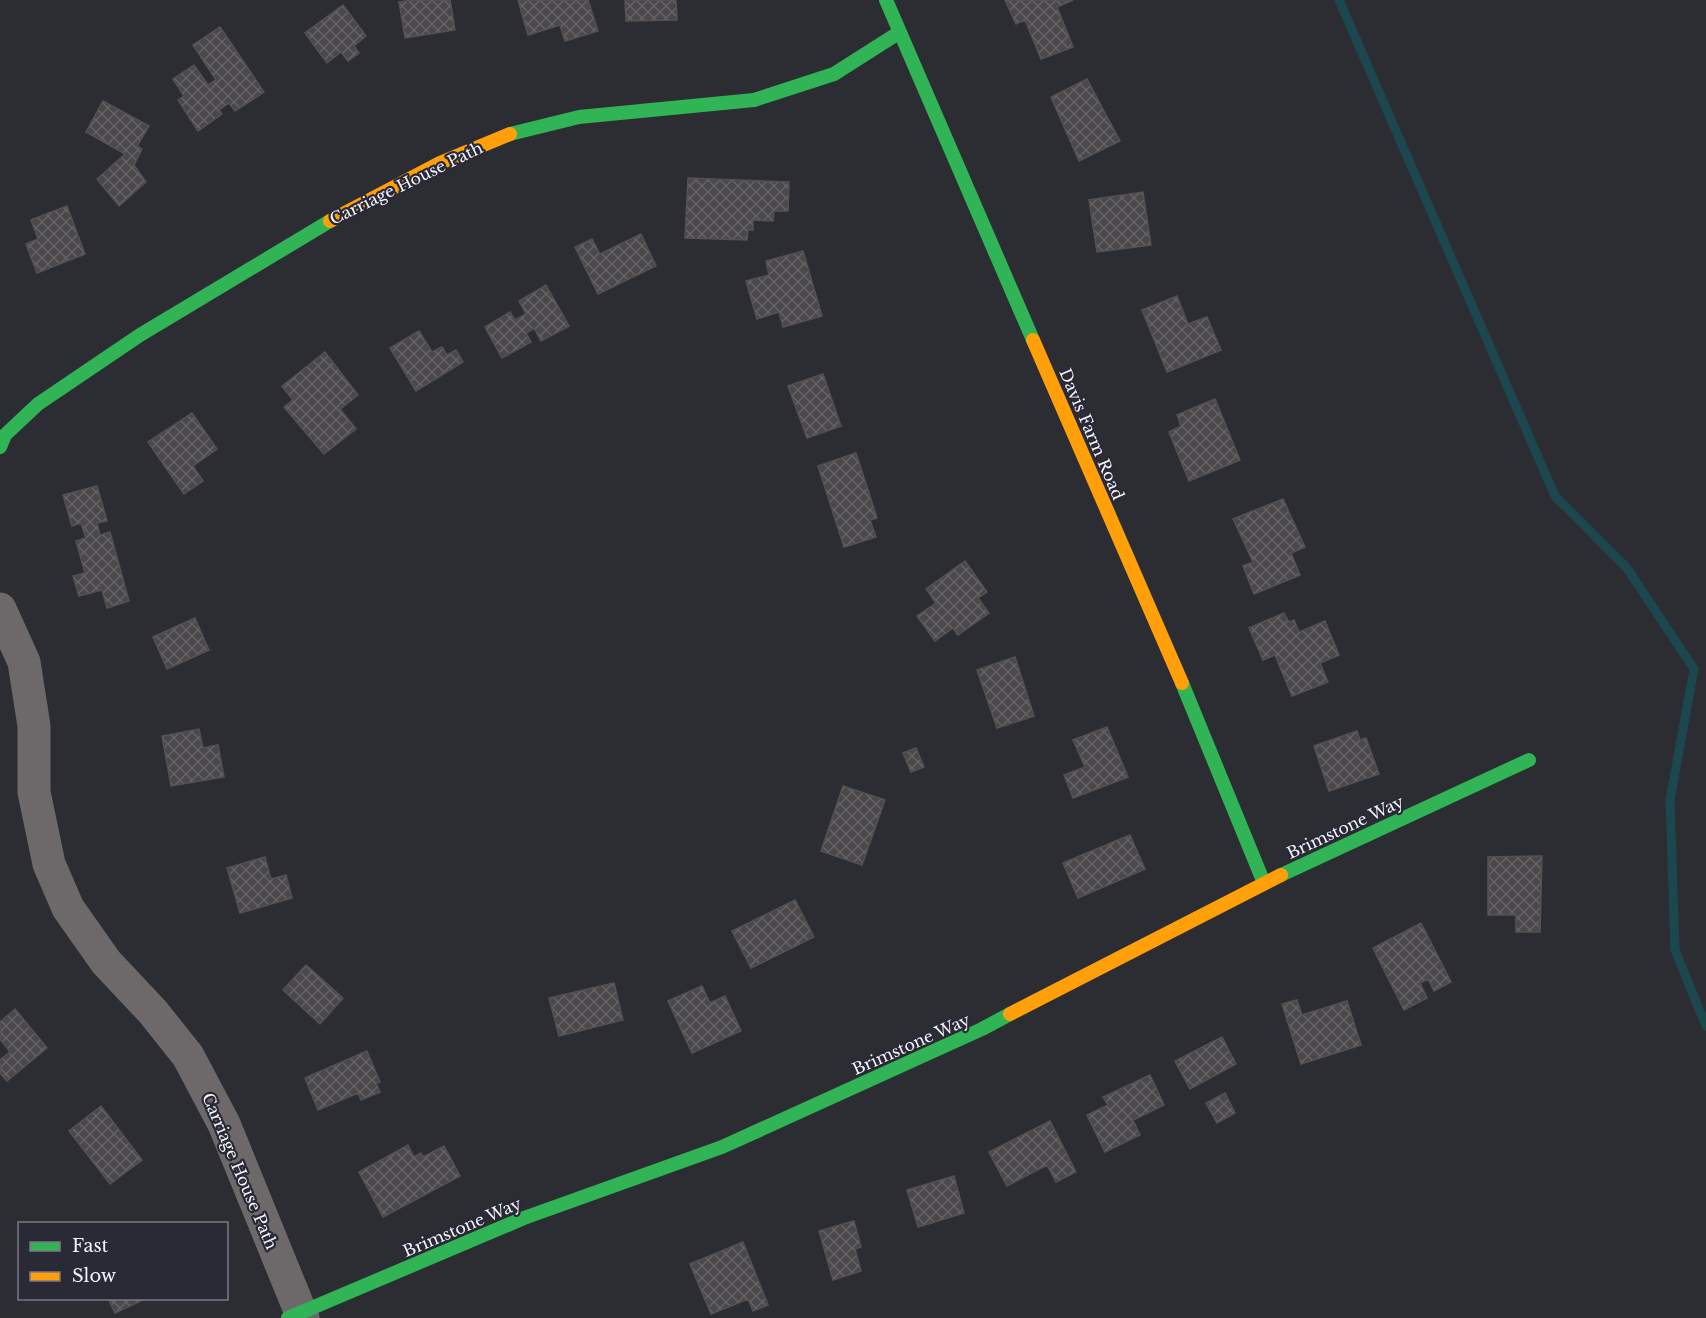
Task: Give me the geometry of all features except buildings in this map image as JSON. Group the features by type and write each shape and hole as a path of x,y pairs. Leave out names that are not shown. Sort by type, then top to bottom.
{"street":[{"name":"Davis Farm Road","path":"886,0 1201,728 1264,883"},
{"name":"Carriage House Path","path":"0,447 5,435 38,404 140,334 326,223 440,163 506,135 579,117 754,100 834,74 900,32"},
{"name":"Carriage House Path","path":"0,609 24,662 34,726 34,792 49,864 68,908 106,963 153,1012 188,1056 224,1124 297,1316"},
{"name":"Brimstone Way","path":"297,1316 524,1218 722,1147 982,1029 1264,883 1529,760"}],"waterway":[{"path":"1339,0 1555,496 1627,568 1694,669 1670,800 1675,950 1706,1026"}],"traffic: fast":[{"path":"886,0 1033,340"},
{"path":"510,134 579,117 754,100 834,74 900,32"},
{"path":"0,447 5,435 38,404 140,335 330,221"},
{"path":"1182,683 1264,883"},
{"path":"1281,875 1529,760"},
{"path":"288,1318 524,1218 722,1147 982,1029 1010,1014"}],"traffic: slow":[{"path":"330,221 440,163 510,134"},
{"path":"1033,340 1182,683"},
{"path":"1010,1014 1281,875"}]}
